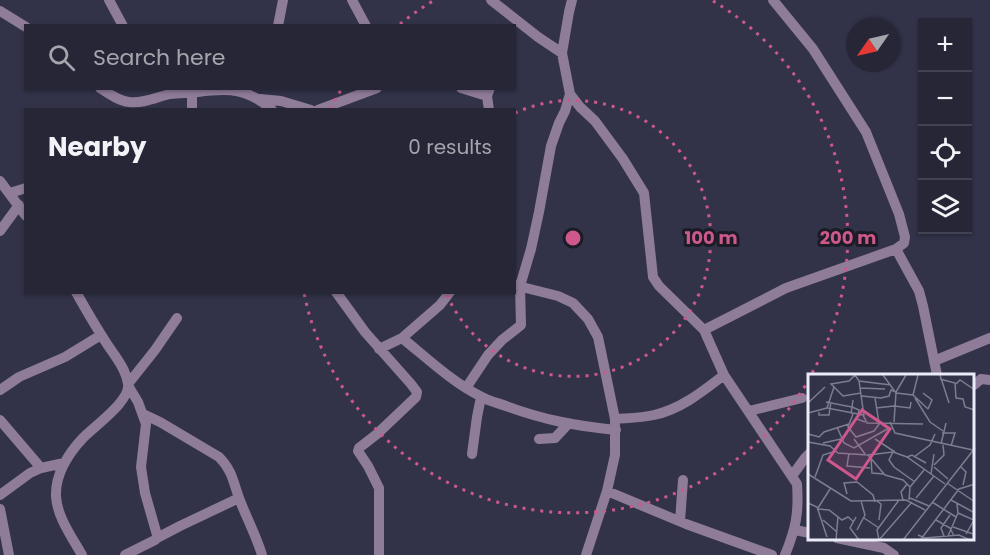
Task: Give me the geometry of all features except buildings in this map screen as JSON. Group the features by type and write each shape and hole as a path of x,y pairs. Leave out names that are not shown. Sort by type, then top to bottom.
{"street":[{"path":"109,0 122,24"},
{"path":"278,24 283,0"},
{"path":"352,0 365,24"},
{"path":"491,0 511,22"},
{"path":"572,0 562,53 570,94 602,130 644,193 654,279 704,330 724,375 797,484 798,503 795,530 785,555"},
{"path":"704,330 786,288 896,249 904,243 904,230 866,132 813,49 773,0"},
{"path":"0,11 24,26"},
{"path":"516,25 562,53"},
{"path":"103,90 130,103 145,101 169,91 211,90"},
{"path":"231,90 306,108"},
{"path":"323,108 372,90"},
{"path":"192,92 192,108"},
{"path":"489,92 489,108"},
{"path":"466,388 488,355 520,326 522,320 517,286 537,221 551,146 570,94"},
{"path":"0,181 24,213"},
{"path":"10,193 24,189"},
{"path":"0,231 19,205"},
{"path":"896,249 919,291 938,374"},
{"path":"517,286 558,296 573,303 588,319 598,337 615,425 615,455 607,491 586,555"},
{"path":"77,294 124,372 143,414 146,424 141,468 157,538"},
{"path":"338,294 379,349 417,393 409,405 358,451 379,488 379,555"},
{"path":"379,349 402,338 444,301 449,294"},
{"path":"82,555 62,518 56,498 57,484 64,464 83,438 126,396 128,385 177,318"},
{"path":"0,390 19,377 65,357 101,335"},
{"path":"402,338 436,366 482,397 531,416 568,424 615,425 672,410 688,402 724,375"},
{"path":"934,361 990,338"},
{"path":"975,384 981,379 990,380"},
{"path":"472,454 482,397"},
{"path":"749,411 802,398"},
{"path":"143,414 219,457 227,465 262,555"},
{"path":"0,420 41,468"},
{"path":"539,439 555,438 568,424"},
{"path":"792,476 808,455"},
{"path":"0,495 30,473 41,468 64,464"},
{"path":"680,521 683,480"},
{"path":"607,491 772,555"},
{"path":"125,555 239,498"},
{"path":"0,509 9,555"},
{"path":"795,530 808,533"},
{"path":"846,540 884,548 894,555"}]}
